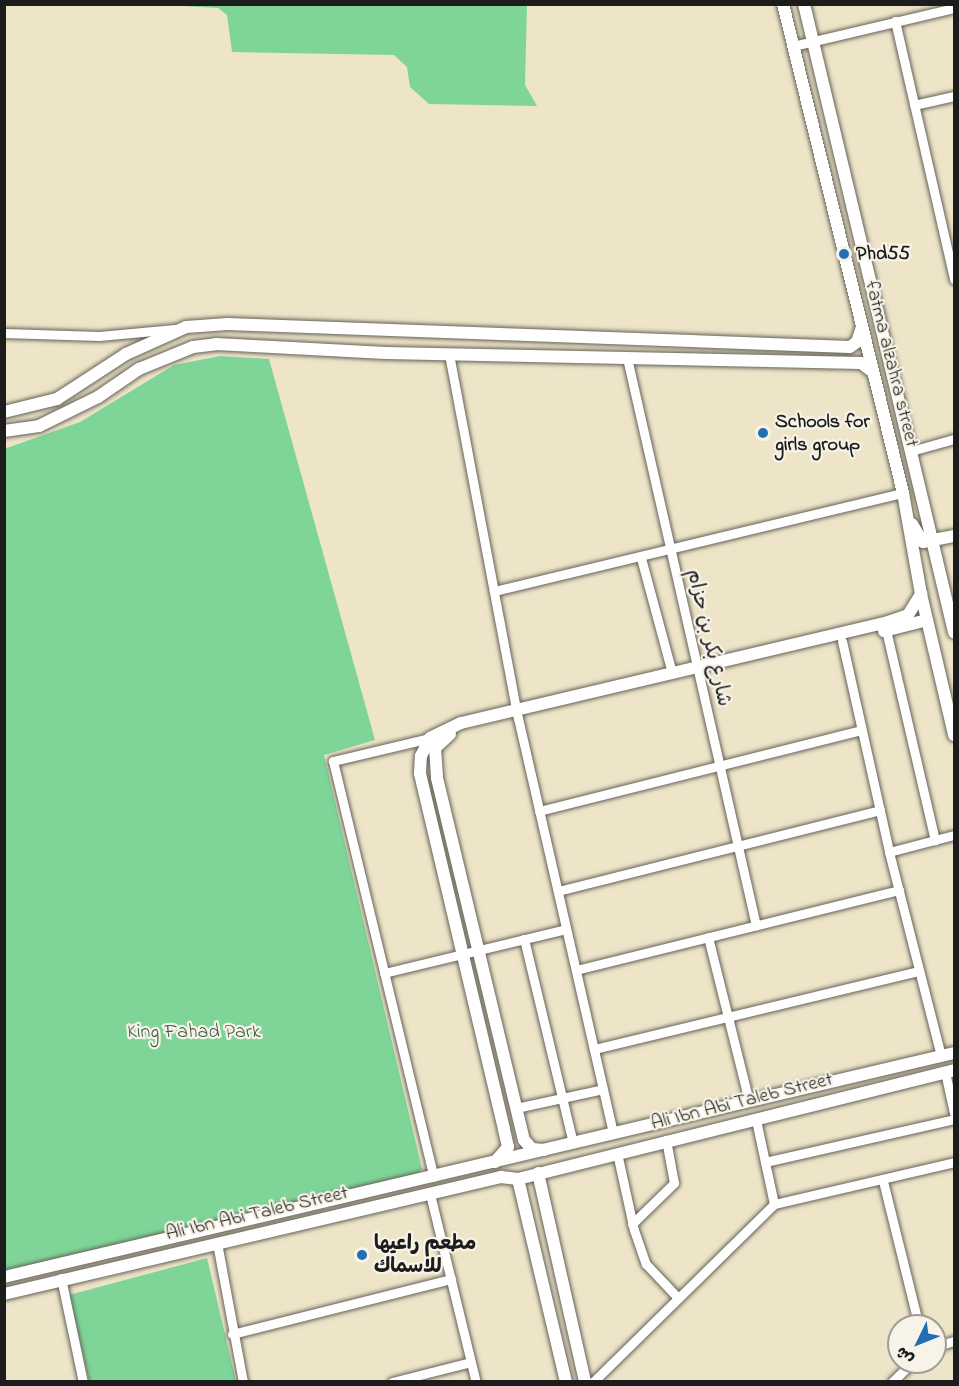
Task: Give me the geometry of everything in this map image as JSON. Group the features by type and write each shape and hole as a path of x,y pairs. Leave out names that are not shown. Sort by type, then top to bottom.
{"street":[{"name":"fatma alzahra street","path":"783,4 903,494 921,594 954,735"},
{"path":"804,4 954,629"},
{"path":"793,46 954,8"},
{"path":"895,21 954,279"},
{"path":"914,105 954,96"},
{"path":"4,333 99,336 227,324 850,347 857,342 862,327"},
{"path":"4,410 38,406 57,399 126,354 186,327"},
{"path":"4,438 39,426 98,397 139,369 193,347 265,344 449,354 861,363 873,372"},
{"path":"449,354 518,714 613,1134"},
{"name":"شارع بكر بن حزام","path":"627,358 696,671 756,926"},
{"path":"4,431 39,426"},
{"path":"911,451 954,439"},
{"path":"494,591 641,558 903,494"},
{"path":"908,518 923,542 954,536"},
{"path":"641,558 672,673"},
{"path":"434,1177 333,761 430,738 461,723 518,714 888,622 908,615 921,594"},
{"path":"545,1150 532,1149 524,1140 437,778 435,748 446,735 672,673 696,671 842,641 927,620"},
{"path":"886,630 934,840"},
{"path":"842,641 889,852 941,1056"},
{"path":"539,811 861,730"},
{"path":"430,738 421,756 420,773 508,1147 493,1164"},
{"path":"558,891 737,848 880,810"},
{"path":"889,852 954,835"},
{"path":"576,970 899,890"},
{"path":"384,973 566,929"},
{"path":"708,937 749,1101"},
{"path":"524,939 573,1143"},
{"path":"594,1049 919,971"},
{"name":"Ali Ibn Abi Taleb Street","path":"7,1277 493,1164 954,1053"},
{"path":"950,1071 954,1113"},
{"name":"Ali Ibn Abi Taleb Street","path":"9,1292 501,1177 518,1179 666,1140 756,1120 950,1071"},
{"path":"516,1108 603,1089"},
{"path":"765,1162 954,1119"},
{"path":"756,1120 774,1204"},
{"path":"632,1224 674,1183 666,1140"},
{"path":"617,1153 632,1224 646,1264 678,1298"},
{"path":"593,1382 774,1204 883,1181 954,1162"},
{"path":"538,1173 585,1382"},
{"path":"518,1179 566,1382"},
{"path":"883,1181 916,1314"},
{"path":"430,1194 476,1382"},
{"path":"217,1243 232,1334 243,1382"},
{"path":"61,1278 83,1382"},
{"path":"232,1334 451,1279"},
{"path":"392,1382 471,1362"}],"green space":[{"path":"165,5 527,5 525,85 537,106 429,104 410,87 407,67 394,55 232,52 227,15 218,8"},
{"name":"King Fahad Park","path":"220,356 269,359 375,740 324,755 422,1169 419,1173 5,1273 4,449 80,422 174,365"},
{"path":"207,1258 236,1381 89,1381 69,1295"}],"place":[{"name":"Phd55","path":"844,254"},
{"name":"Schools for girls group","path":"763,433"},
{"name":"مطعم راعيها للاسماك","path":"362,1255"}]}
